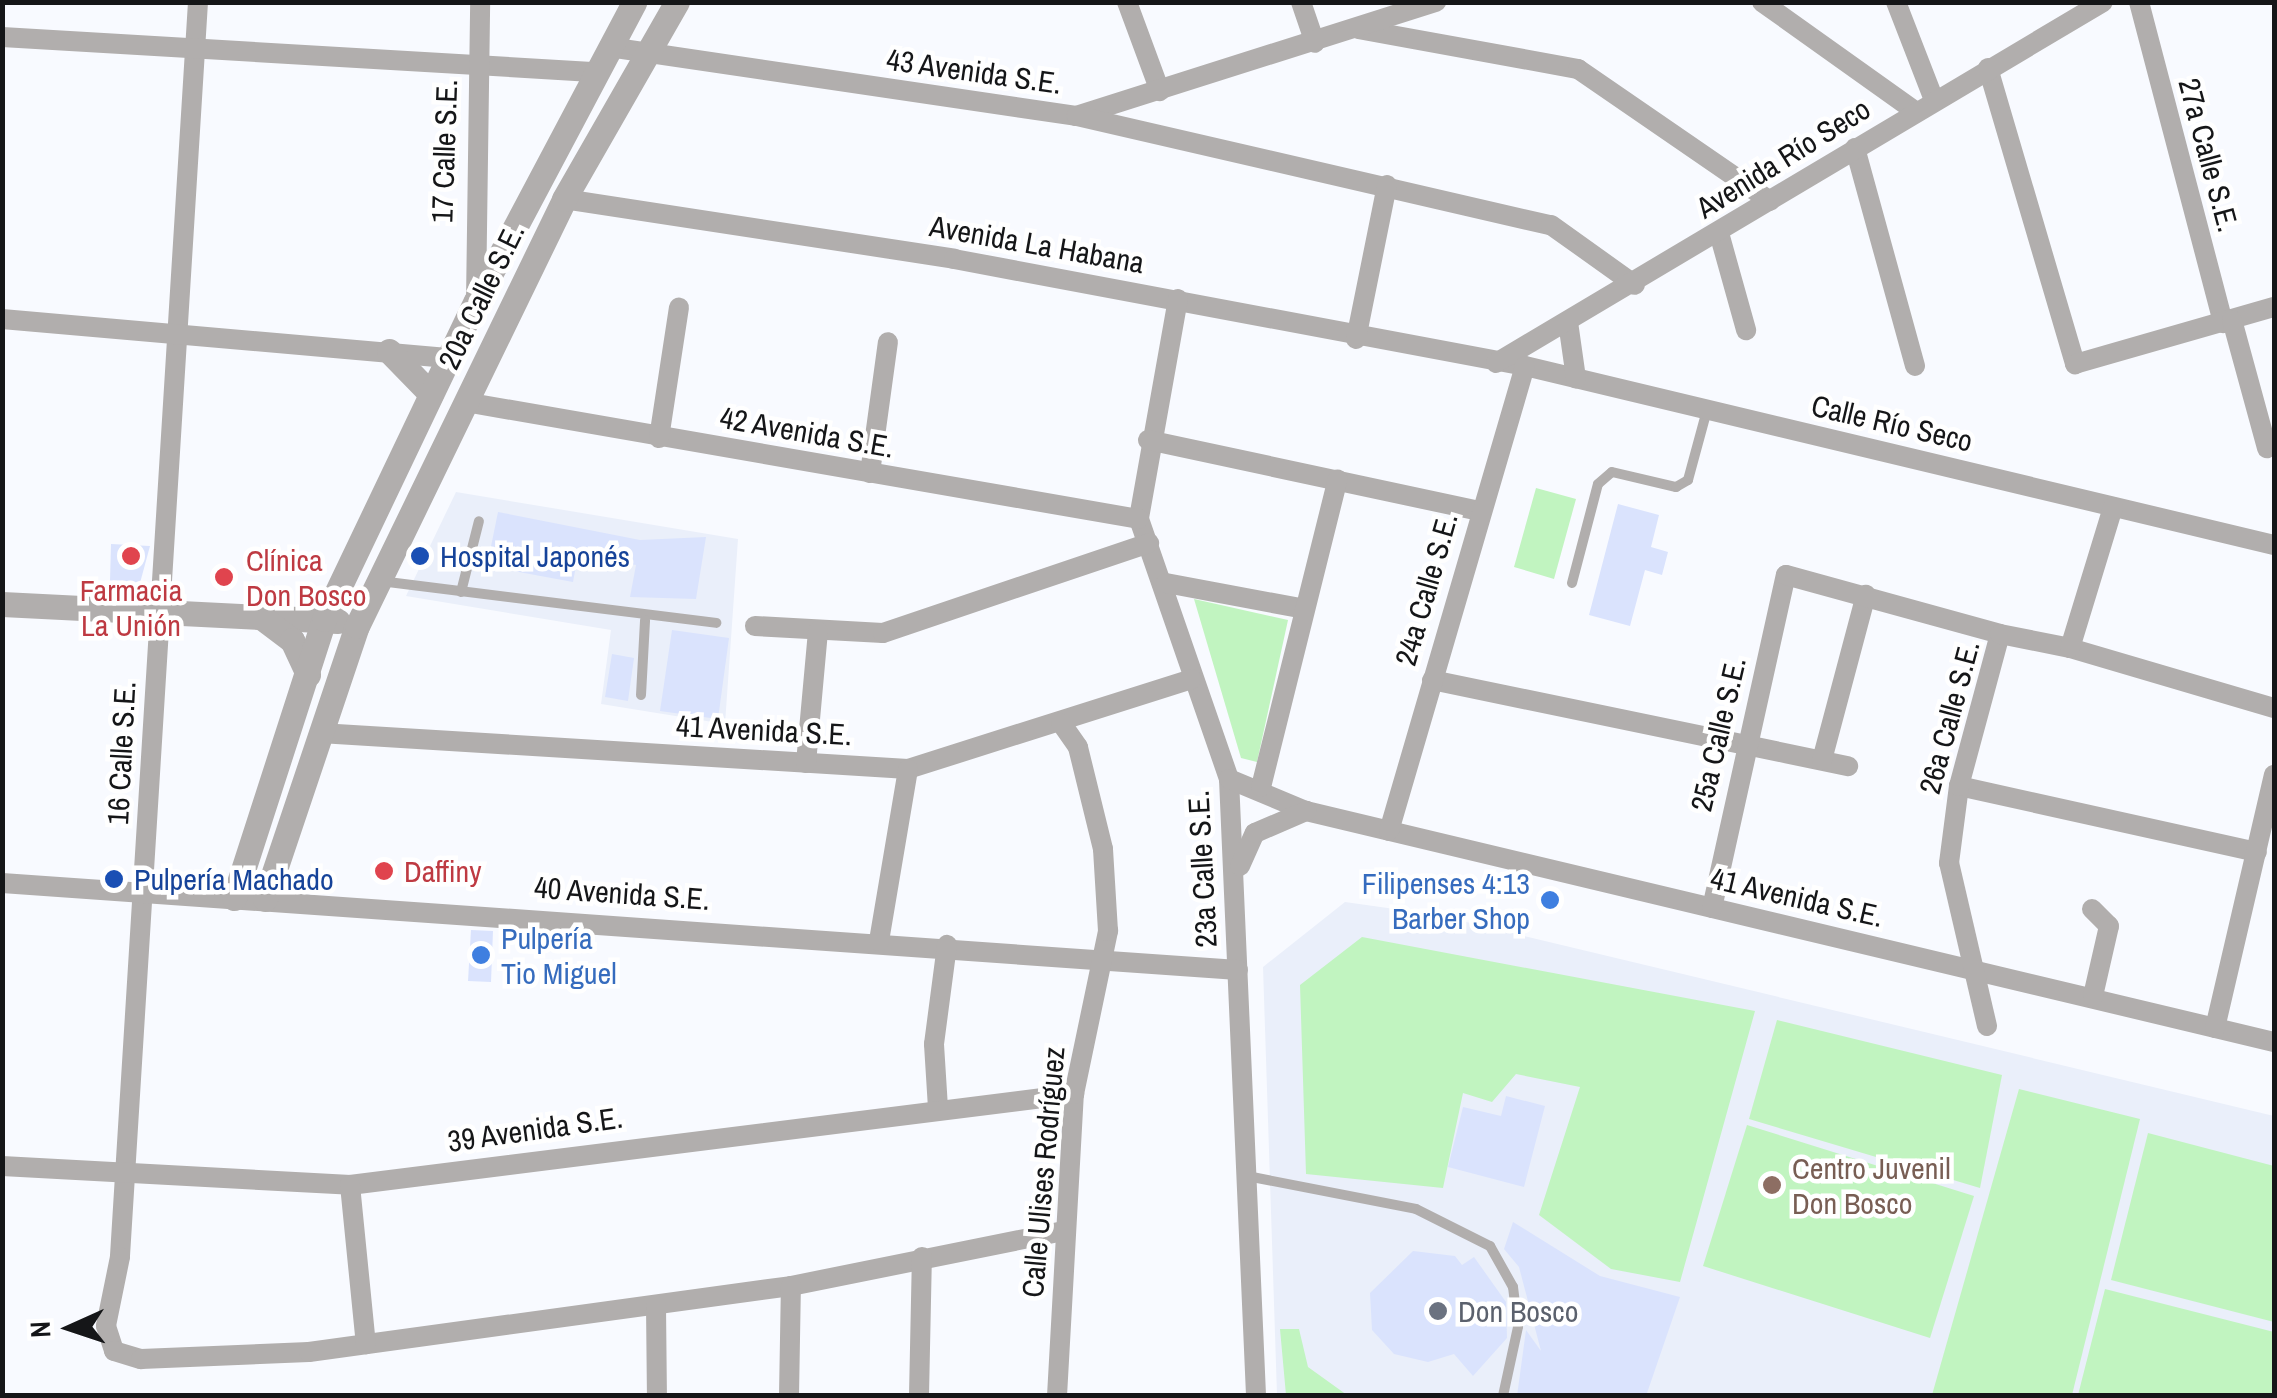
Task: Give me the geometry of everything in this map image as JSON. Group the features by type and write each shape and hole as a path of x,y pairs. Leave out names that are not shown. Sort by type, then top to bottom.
{"street":[{"name":"16 Calle S.E.","path":"198,2 124,1172 106,1326 114,1351 141,1359 366,1344"},
{"name":"17 Calle S.E.","path":"476,302 480,2"},
{"name":"20a Calle S.E.","path":"234,898 324,619 476,302 592,72 634,2"},
{"name":"20a Calle S.E.","path":"265,899 357,626 564,199 676,2"},
{"path":"1127,2 1160,91"},
{"path":"1300,2 1314,43"},
{"name":"43 Avenida S.E.","path":"610,47 1076,116 1436,2"},
{"path":"1762,2 1924,105"},
{"path":"1896,2 1924,105"},
{"name":"Avenida Río Seco","path":"1496,364 1635,285 1988,68 2073,10 2102,2"},
{"name":"27a Calle S.E.","path":"2139,2 2267,448"},
{"path":"1356,28 1578,69 1770,201"},
{"path":"2,36 592,72"},
{"path":"1988,68 2075,364 2274,307"},
{"path":"1076,116 1551,224 1635,285"},
{"path":"1855,148 1915,366"},
{"path":"1356,339 1386,185"},
{"name":"Avenida La Habana","path":"564,199 1178,299 1356,339 1496,364"},
{"path":"1719,232 1746,330"},
{"name":"23a Calle S.E.","path":"1178,299 1148,440 1139,519 1166,583 1191,679 1229,779 1238,871 1238,970 1256,1396"},
{"path":"659,438 678,308"},
{"path":"2,319 178,330 450,358"},
{"path":"1568,322 1576,378"},
{"path":"870,473 888,342"},
{"path":"389,351 431,394"},
{"name":"Calle Río Seco","path":"1496,364 1525,366 2274,545"},
{"name":"24a Calle S.E.","path":"1389,831 1525,366"},
{"name":"42 Avenida S.E.","path":"465,402 1139,519"},
{"path":"1148,440 1480,511"},
{"path":"1261,787 1338,479"},
{"path":"2070,648 2113,507"},
{"path":"755,626 818,632 883,632 1149,544"},
{"name":"25a Calle S.E.","path":"1712,908 1744,743 1786,575 1866,594"},
{"path":"1166,583 1306,608"},
{"path":"1822,760 1866,594 2000,634"},
{"path":"2,604 324,619 357,626"},
{"path":"261,617 292,640 308,675"},
{"path":"806,763 818,632"},
{"name":"26a Calle S.E.","path":"1987,1026 1979,967 1949,864 1958,786 2000,634 2070,648 2274,708"},
{"name":"41 Avenida S.E.","path":"320,733 908,769 1191,679"},
{"path":"1432,680 1848,766"},
{"name":"Calle Ulises Rodríguez","path":"1058,1396 1062,1231 1074,1094 1102,956 1103,849 1078,747 1061,723"},
{"path":"879,941 908,769"},
{"path":"2215,1028 2274,775"},
{"name":"41 Avenida S.E.","path":"1229,779 1261,787 1306,811 1979,967 2274,1042"},
{"path":"1958,786 2256,852"},
{"path":"1238,871 1256,833 1306,811"},
{"name":"40 Avenida S.E.","path":"2,883 946,945 1238,970"},
{"path":"2092,909 2109,926 2093,996"},
{"path":"938,1108 934,1044 946,945"},
{"name":"39 Avenida S.E.","path":"2,1166 350,1185 938,1108 1074,1094"},
{"path":"350,1185 366,1344 791,1286 1062,1231"},
{"path":"919,1396 922,1257"},
{"path":"790,1396 791,1286"},
{"path":"656,1306 657,1396"}],"lane":[{"path":"1572,584 1598,484 1612,472 1676,487 1688,480 1708,410"},
{"path":"462,592 479,520"},
{"path":"379,581 645,620 716,623"},
{"path":"641,694 645,620"},
{"path":"1247,1176 1416,1209 1490,1246 1514,1287 1518,1327 1503,1396"}],"shaded area":[{"path":"456,492 738,539 725,724 601,704 611,630 406,596"},
{"name":"Centro Juvenil Don Bosco","path":"1345,902 1437,915 2274,1116 2274,1395 1277,1395 1263,967"}],"green space":[{"path":"1536,488 1576,499 1554,579 1514,567"},
{"path":"1194,599 1288,620 1257,762 1241,758"},
{"path":"1362,937 1755,1011 1680,1282 1611,1269 1539,1215 1580,1087 1516,1074 1492,1102 1463,1093 1443,1188 1306,1174 1300,985"},
{"path":"1777,1020 2002,1075 1980,1188 1749,1119"},
{"path":"2019,1089 2140,1119 2072,1395 1932,1395"},
{"path":"1747,1125 1974,1196 1930,1338 1703,1266"},
{"path":"2148,1133 2274,1166 2274,1322 2111,1280"},
{"path":"2105,1289 2274,1332 2274,1395 2078,1395"},
{"path":"1280,1329 1299,1329 1308,1367 1347,1395 1286,1395"}],"building":[{"path":"1618,504 1659,515 1651,547 1668,552 1662,575 1645,570 1630,626 1589,615"},
{"path":"498,512 640,540 706,537 696,599 630,597 636,565 578,555 573,582 487,566"},
{"name":"Farmacia La Unión","path":"111,544 150,546 140,583 110,581"},
{"path":"672,630 729,638 718,719 660,711"},
{"path":"612,654 634,658 628,701 605,697"},
{"name":"Pulpería Tio Miguel","path":"471,930 493,931 491,982 468,981"},
{"path":"1506,1096 1545,1106 1524,1187 1448,1167 1463,1107 1501,1116"},
{"path":"1513,1222 1600,1276 1680,1297 1646,1396 1517,1396 1526,1330 1541,1351 1519,1267 1504,1249"},
{"name":"Don Bosco","path":"1413,1251 1455,1256 1462,1265 1474,1257 1506,1302 1507,1338 1473,1376 1454,1354 1428,1362 1394,1354 1372,1330 1370,1293"}],"place":[{"name":"Farmacia La Unión","path":"131,556"},
{"name":"Hospital Japonés","path":"420,556"},
{"name":"Clínica Don Bosco","path":"224,577"},
{"name":"Daffiny","path":"384,871"},
{"name":"Pulpería Machado","path":"114,879"},
{"name":"Filipenses 4:13 Barber Shop","path":"1550,900"},
{"name":"Pulpería Tio Miguel","path":"481,955"},
{"name":"Centro Juvenil Don Bosco","path":"1772,1185"},
{"name":"Don Bosco","path":"1438,1311"}]}
